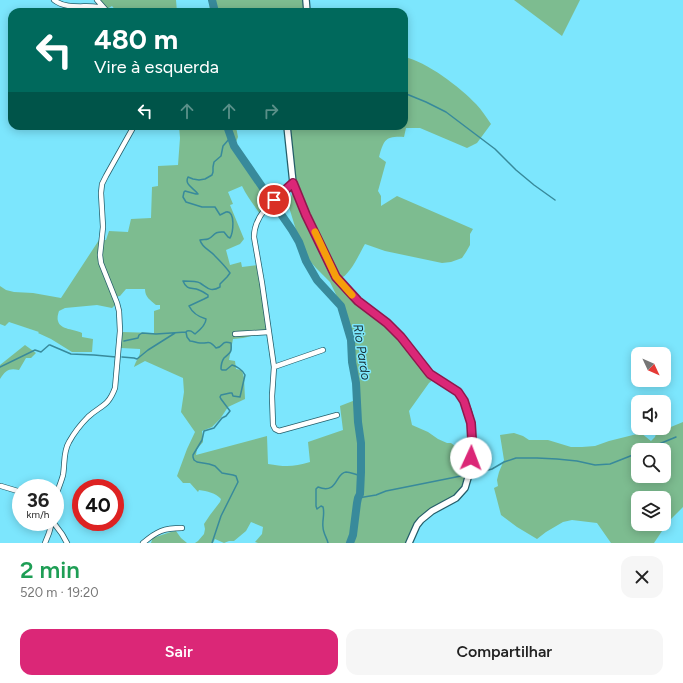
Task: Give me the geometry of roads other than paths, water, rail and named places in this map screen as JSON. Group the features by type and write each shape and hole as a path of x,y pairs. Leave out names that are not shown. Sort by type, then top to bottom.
{"street":[{"path":"54,0 67,6 99,8"},
{"path":"97,0 105,8"},
{"path":"62,479 66,448 70,441 89,416 107,403 112,396 114,388 120,331 120,311 101,263 100,255 103,227 101,193 102,184 132,130"},
{"path":"287,130 293,183 306,215 336,277 358,301 387,323 401,337 430,374 458,392 468,410 472,439 470,471 465,488 456,498 432,511 421,520 417,525 409,543"},
{"path":"293,183 268,206 256,224 254,230 274,367 272,396 274,427 277,431 279,431 337,415"},
{"path":"235,334 269,332"},
{"path":"274,367 323,350"},
{"path":"1,486 12,489"},
{"path":"143,543 157,532 165,529 182,528"},
{"path":"45,543 50,531"},
{"path":"60,531 67,543"}],"waterway":[{"name":"Rio Pardo","path":"212,0 214,8"},
{"path":"408,95 446,112 495,149 516,170 555,200"},
{"name":"Rio Pardo","path":"228,130 234,146 292,230 299,242 306,261 317,280 341,306 349,333 356,383 358,422 361,443 360,494 357,503 353,535 350,543"},
{"path":"124,341 138,338 142,333 156,334 192,331 195,334 205,323 206,319 196,314 189,306 208,297 208,295 200,290 186,286 183,281 199,282 211,289 217,289 220,287 220,284 230,273 223,264 202,245 200,240 208,239 220,232 224,232 230,238 233,222 229,212 220,215 215,207 202,207 186,202 183,197 185,191 198,194 188,184 188,177 199,180 205,179 212,175 214,162 221,156 223,146 230,138"},
{"path":"186,332 190,341 210,343 216,348 225,342 231,343 231,351 223,359 221,369 226,370 232,365 243,371 245,375 240,397 233,396 232,393 221,395 221,399 230,411 214,428 204,431 202,440 193,455 194,460 197,462 215,466 222,473 236,476 238,482 221,516 212,543"},
{"path":"122,357 137,359 148,350 175,333"},
{"path":"0,367 35,350 41,352 49,345 71,354 116,357"},
{"path":"661,443 676,437"},
{"path":"470,475 492,469 504,462 516,458 557,459 595,465 610,464 631,456"},
{"path":"328,543 323,529 323,507 321,506 317,509 316,506 316,489 318,487 324,489 333,486 342,473 348,472 358,475 361,472"},
{"path":"358,498 466,475"}]}
